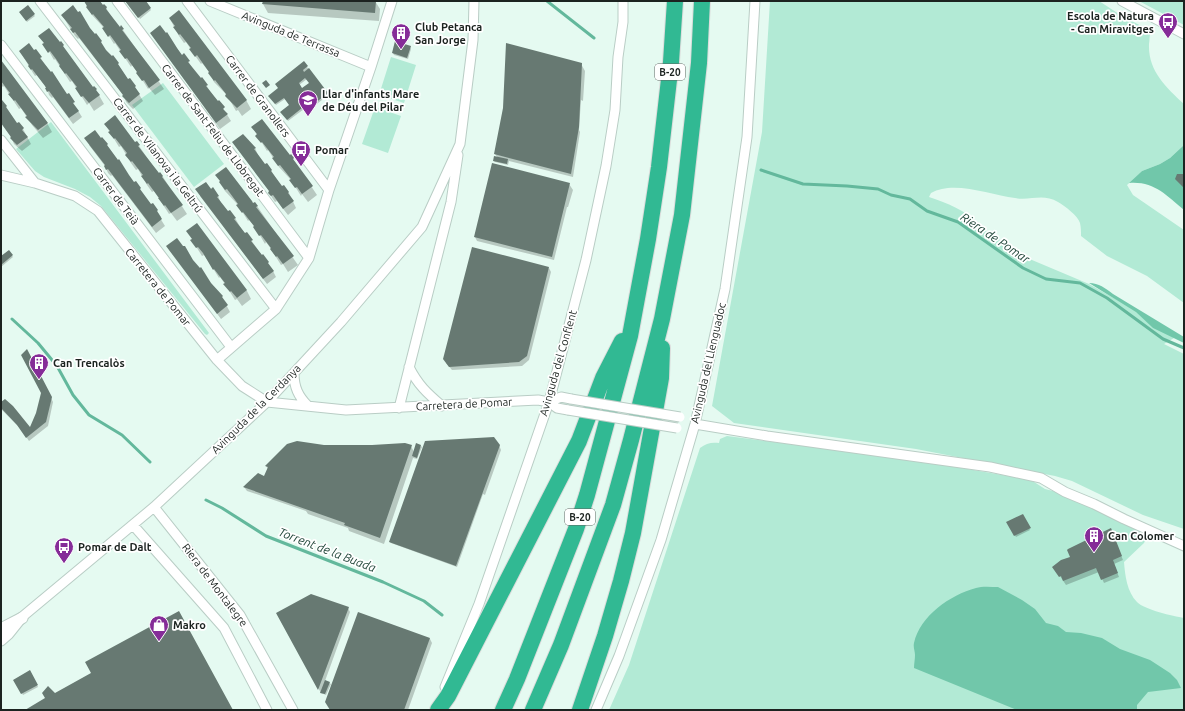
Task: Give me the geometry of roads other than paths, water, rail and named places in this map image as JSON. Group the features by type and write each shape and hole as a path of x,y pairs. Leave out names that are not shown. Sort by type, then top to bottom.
{"highway":[{"name":"B-20","path":"503,710 517,679 576,530 609,415 634,317 660,161 671,62 675,1"},
{"name":"B-20","path":"533,710 561,645 613,505 662,319 682,215 700,63 702,1"},
{"path":"438,710 448,696 579,441 603,378 634,317"},
{"path":"580,710 605,636 621,581 632,533 661,378 662,319"}],"street":[{"name":"Carrer de Vilanova i la Geltrú","path":"40,1 276,309"},
{"name":"Carrer de Sant Feliu de Llobregat","path":"116,1 310,258"},
{"name":"Carrer de Granollers","path":"187,1 329,190"},
{"name":"Avinguda de Terrassa","path":"210,1 371,67"},
{"path":"217,360 276,309 310,258 329,190 392,1"},
{"name":"Avinguda de la Cerdanya","path":"399,408 451,202 473,40 474,1"},
{"name":"Avinguda del Conflent","path":"435,710 479,604 549,402 586,260 606,166 615,110 618,57 623,22 623,1"},
{"name":"Avinguda del Llenguadoc","path":"596,710 618,656 661,540 694,425 725,288 747,137 755,1"},
{"path":"1122,1 1184,34"},
{"name":"Carrer de Teià","path":"1,45 231,347"},
{"path":"1,140 5,149 35,183"},
{"name":"Avinguda de la Cerdanya","path":"1,632 22,618 154,507 267,402 341,322 422,227 460,144"},
{"name":"Carretera de Pomar","path":"1,175 35,183 75,196 98,211 217,360 242,386 267,402 346,410 538,400 549,402 557,408 677,428 694,425"},
{"path":"409,367 426,393 442,406"},
{"path":"294,373 298,394 308,406"},
{"name":"Carretera de Pomar","path":"549,402 560,397 680,417 694,425"},
{"path":"694,425 990,467 1041,478 1065,492 1184,546"},
{"name":"Riera de Montalegre","path":"154,507 240,615 293,710"},
{"name":"Riera de Montalegre","path":"133,525 224,628 267,710"},
{"path":"1,629 22,618"},
{"name":"Avinguda de la Cerdanya","path":"1,642 22,618"}],"waterway":[{"name":"Riera de Pomar","path":"547,1 594,38"},
{"name":"Riera de Pomar","path":"761,170 803,184 878,189 891,195 910,199 927,211 958,222 1023,268 1046,279 1080,283 1107,298 1163,339 1184,348"},
{"name":"Torrent de la Buada","path":"12,319 38,343 57,366 73,395 89,415 122,435 150,462"},
{"name":"Torrent de la Buada","path":"206,500 222,508 266,536 383,582 424,601 442,615"}],"place":[{"name":"Escola de Natura - Can Miravitges","path":"1168,39"},
{"name":"Club Petanca San Jorge","path":"401,50"},
{"name":"Llar d'infants Mare de Déu del Pilar","path":"308,117"},
{"name":"Pomar","path":"301,167"},
{"name":"Can Trencalòs","path":"39,380"},
{"name":"Can Colomer","path":"1094,553"},
{"name":"Pomar de Dalt","path":"64,564"},
{"name":"Makro","path":"159,642"}]}
